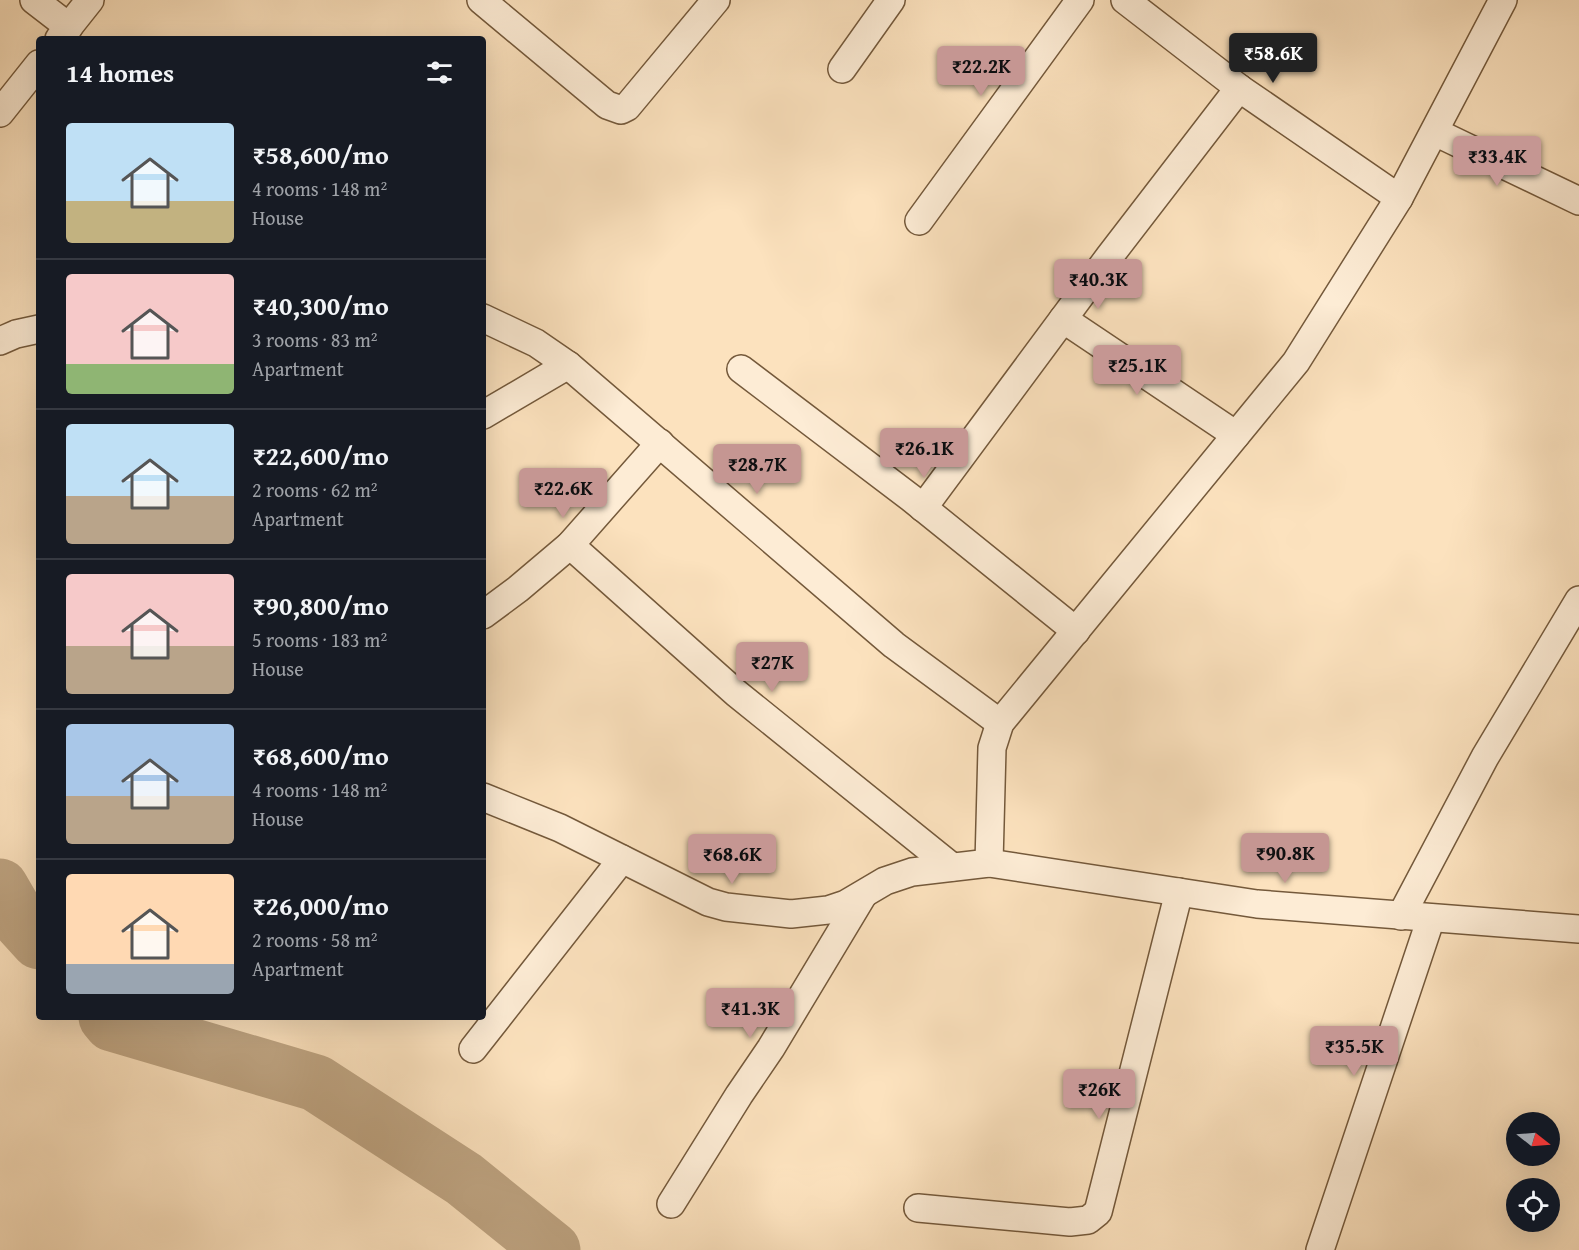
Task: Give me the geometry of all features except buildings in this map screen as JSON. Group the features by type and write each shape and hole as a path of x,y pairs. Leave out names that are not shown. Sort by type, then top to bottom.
{"street":[{"path":"34,0 64,33 90,0"},
{"path":"481,0 607,105 621,110 627,107 716,0"},
{"path":"842,69 891,0"},
{"path":"919,221 1080,0"},
{"path":"1125,0 1239,88 1399,198"},
{"path":"989,862 992,748 1000,723 1296,362 1399,198 1503,0"},
{"path":"1,111 36,68"},
{"path":"923,508 1239,88"},
{"path":"1435,132 1579,201"},
{"path":"486,319 536,343 568,364 894,645 1000,723"},
{"path":"1063,319 1236,435"},
{"path":"0,341 16,334 36,330"},
{"path":"486,413 568,364"},
{"path":"741,369 923,508 1076,631"},
{"path":"486,613 570,545 660,443"},
{"path":"570,545 736,693 952,867"},
{"path":"1401,916 1485,757 1579,600"},
{"path":"486,798 560,828 708,902 726,907 791,914 828,910 863,896 885,881 912,872 989,862 1257,904 1579,928"},
{"path":"473,1049 622,859"},
{"path":"918,1208 1070,1222 1088,1220 1098,1212 1179,892"},
{"path":"671,1204 771,1048 863,896"},
{"path":"1320,1250 1431,918"}],"waterway":[{"path":"0,887 18,918 36,938"},
{"path":"110,1020 112,1023 316,1083 464,1179 552,1250"}]}
